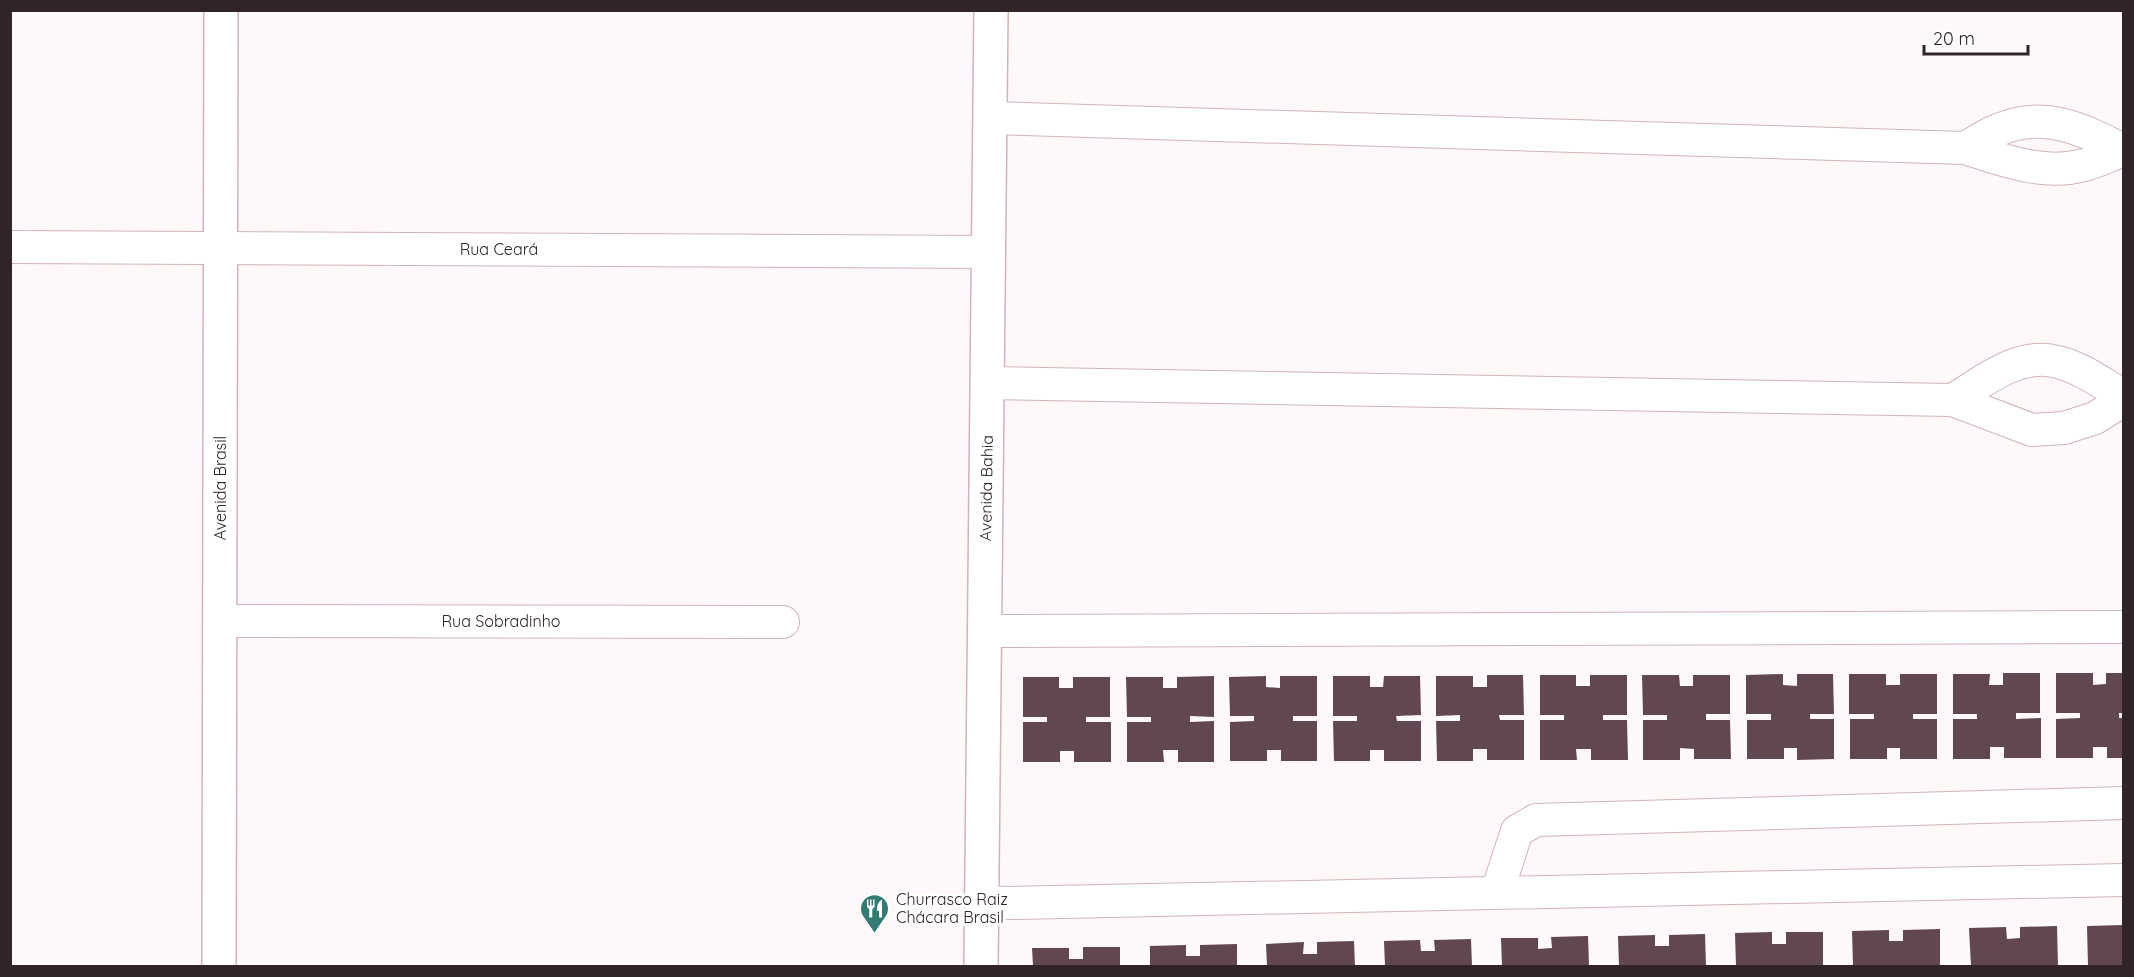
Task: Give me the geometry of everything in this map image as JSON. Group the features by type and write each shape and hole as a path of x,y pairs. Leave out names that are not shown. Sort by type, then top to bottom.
{"street":[{"name":"Avenida Brasil","path":"219,966 221,10"},
{"name":"Avenida Bahia","path":"981,966 996,902 1001,383 988,252 1004,119 991,10"},
{"path":"1004,119 1965,148 2026,166 2053,170 2084,165 2123,150"},
{"path":"1965,148 1998,130 2023,121 2058,122 2089,133 2123,150"},
{"name":"Rua Ceará","path":"10,247 988,252"},
{"path":"1001,383 1953,400 2032,430 2064,428 2096,418 2124,398 2087,375 2058,362 2031,360 2004,369 1953,400"},
{"name":"Rua Sobradinho","path":"220,621 783,622"},
{"path":"997,632 2124,627"},
{"path":"1497,892 1517,831 1536,820 2124,803"},
{"path":"996,902 2124,879"}],"building":[{"path":"2003,673 2040,673 2040,713 2016,713 2016,719 2041,718 2041,758 2004,758 2004,747 1990,747 1990,759 1953,759 1953,719 1977,719 1977,714 1953,714 1953,674 1990,674 1989,685 2003,685"},
{"path":"2056,673 2093,673 2093,685 2106,684 2106,673 2124,673 2124,713 2119,713 2119,718 2124,718 2124,758 2107,758 2107,747 2093,747 2093,758 2056,758 2056,719 2080,718 2080,713 2056,713"},
{"path":"1783,674 1783,685 1797,686 1797,674 1833,674 1834,714 1810,714 1810,719 1834,719 1834,759 1797,760 1797,748 1784,748 1784,759 1747,759 1747,720 1771,720 1771,714 1746,714 1746,675"},
{"path":"1849,674 1886,674 1886,685 1900,685 1900,674 1937,674 1937,714 1913,714 1913,719 1937,719 1937,759 1900,759 1900,748 1887,748 1887,759 1850,759 1850,719 1874,719 1874,714 1849,714"},
{"path":"1487,675 1523,675 1524,715 1499,715 1500,720 1524,720 1524,760 1487,760 1487,749 1473,749 1473,761 1437,761 1436,721 1460,721 1460,715 1436,716 1436,676 1473,676 1473,687 1487,687"},
{"path":"1540,675 1576,675 1576,686 1590,686 1590,675 1627,675 1627,715 1603,715 1603,720 1627,720 1628,760 1591,760 1591,749 1576,749 1577,760 1540,760 1540,720 1564,720 1564,715 1540,715"},
{"path":"1642,675 1679,675 1680,686 1693,686 1693,675 1730,675 1730,714 1706,714 1706,720 1730,720 1731,759 1694,759 1694,749 1680,748 1680,760 1643,760 1643,720 1667,720 1667,715 1643,715"},
{"path":"1214,676 1214,717 1190,716 1190,722 1214,721 1214,762 1178,762 1178,750 1163,750 1164,762 1127,762 1127,722 1151,722 1151,717 1127,717 1126,677 1163,677 1163,688 1177,688 1177,677"},
{"path":"1266,676 1266,687 1280,688 1280,676 1317,676 1317,716 1293,716 1293,721 1317,721 1317,761 1281,761 1281,750 1267,750 1267,761 1230,761 1230,722 1254,721 1254,716 1230,716 1229,677"},
{"path":"1333,676 1370,676 1370,687 1383,687 1384,676 1420,676 1421,715 1396,716 1397,721 1421,721 1421,761 1384,761 1384,750 1370,750 1370,761 1334,761 1333,721 1357,721 1357,716 1333,716"},
{"path":"1023,677 1059,677 1059,688 1073,688 1073,677 1110,677 1110,717 1086,717 1086,722 1111,722 1111,762 1074,762 1074,751 1060,751 1060,762 1023,762 1023,722 1047,722 1047,717 1023,717"},
{"path":"2123,925 2124,966 2088,966 2087,926"},
{"path":"2057,926 2058,966 1971,966 1969,928 2006,927 2007,939 2020,938 2020,927"},
{"path":"1940,929 1940,966 1853,966 1852,931 1889,930 1889,941 1903,941 1903,930"},
{"path":"1772,932 1772,944 1786,944 1786,932 1823,932 1823,966 1736,966 1735,933"},
{"path":"1705,934 1706,966 1619,966 1618,936 1655,935 1655,946 1669,946 1669,935"},
{"path":"1588,936 1589,966 1502,966 1501,938 1538,938 1538,949 1552,948 1551,937"},
{"path":"1471,939 1472,966 1385,966 1384,941 1420,940 1421,951 1435,951 1434,940"},
{"path":"1354,941 1355,966 1267,966 1266,944 1304,942 1303,954 1317,954 1317,942"},
{"path":"1237,944 1237,966 1150,966 1150,946 1186,945 1186,956 1200,956 1200,945"},
{"path":"1083,947 1120,947 1120,966 1033,966 1032,948 1069,948 1069,959 1083,959"}],"place":[{"name":"Churrasco Raiz Chácara Brasil","path":"875,934"}]}
